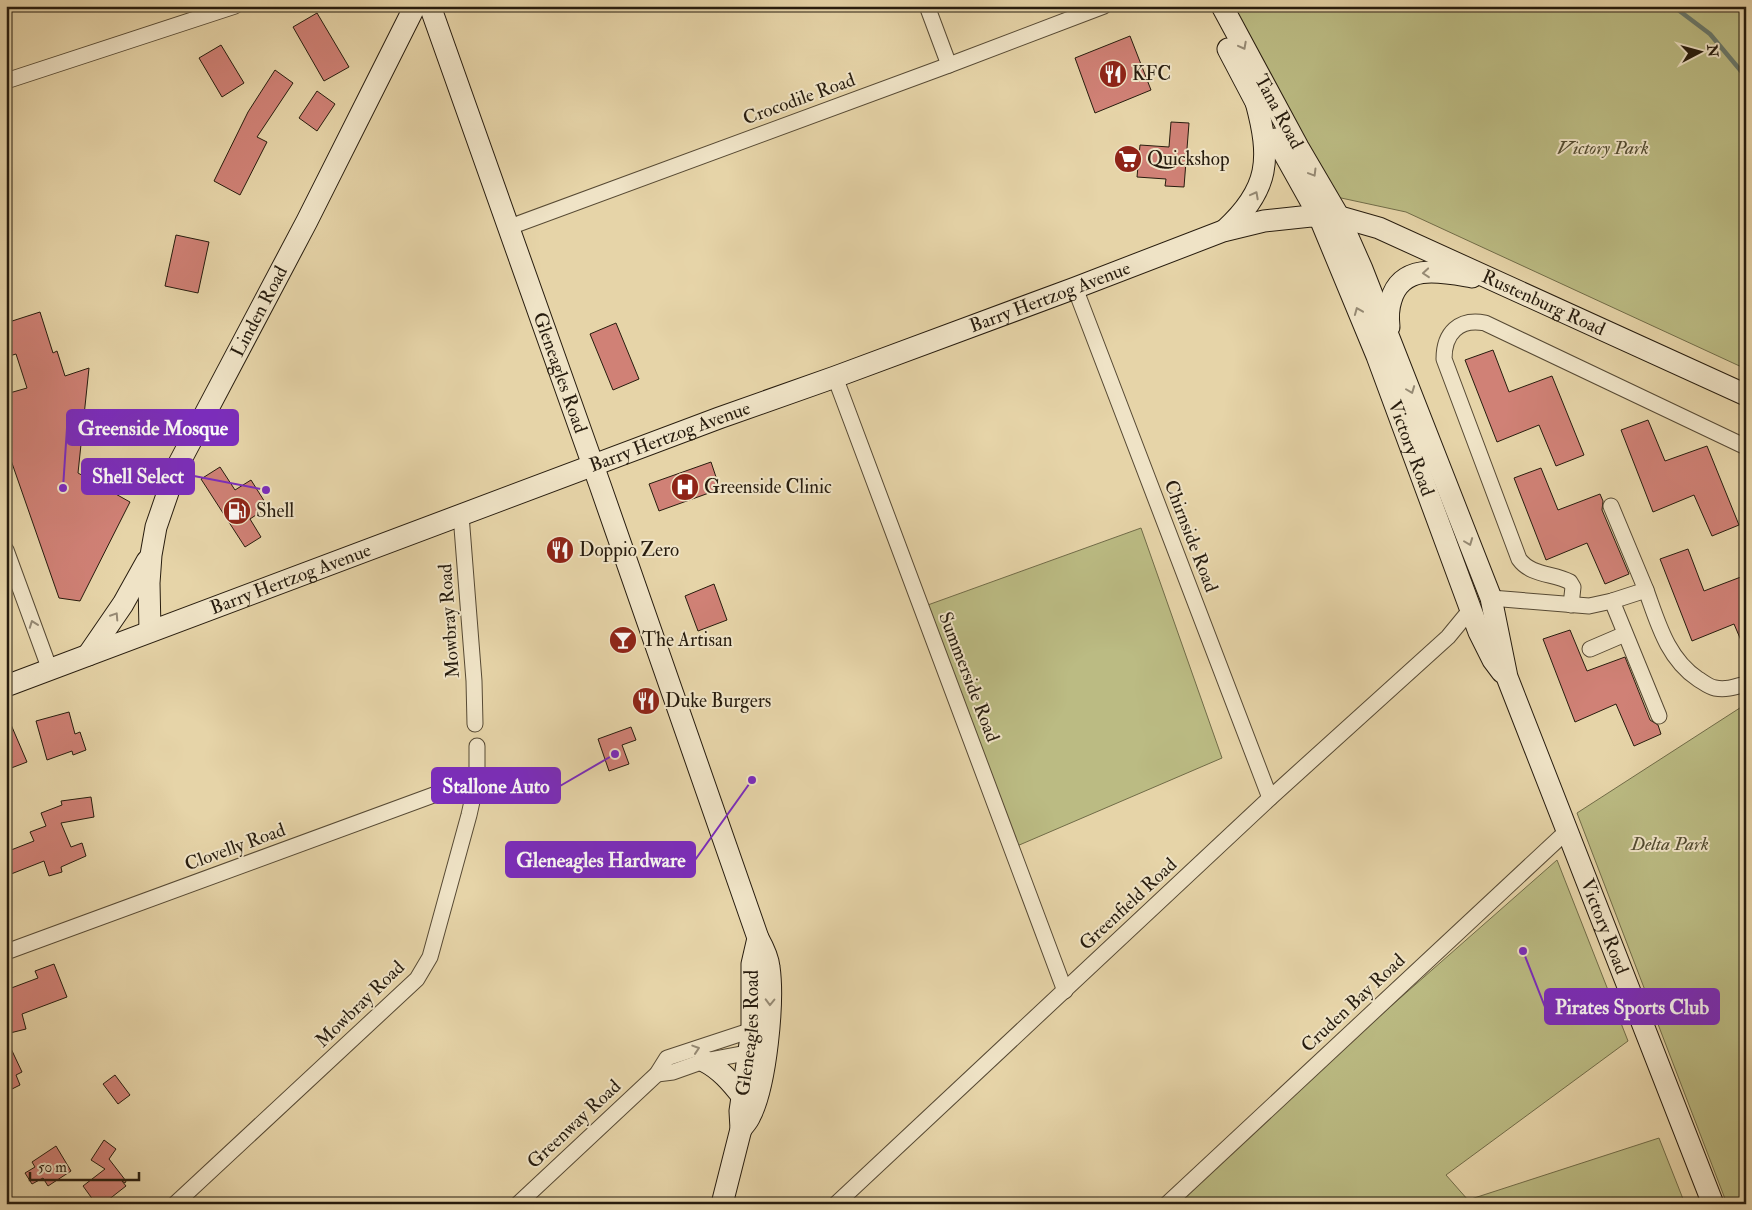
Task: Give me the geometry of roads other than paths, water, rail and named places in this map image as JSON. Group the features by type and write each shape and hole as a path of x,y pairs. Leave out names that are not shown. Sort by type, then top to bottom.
{"main road":[{"name":"Linden Road","path":"150,631 149,583 151,555 156,527 176,469 307,221 415,6"},
{"name":"Gleneagles Road","path":"430,6 507,228 594,466 758,938 767,958 769,969 759,1040 754,1106 750,1118 741,1129"},
{"name":"Tana Road","path":"1207,6 1256,102 1329,216"},
{"name":"Tana Road","path":"1222,6 1298,147 1329,216"},
{"path":"1223,231 1250,204 1262,177 1264,136 1256,102"},
{"name":"Barry Hertzog Avenue","path":"6,686 718,418 835,377 1223,231 1264,221 1292,217 1329,216"},
{"name":"Rustenburg Road","path":"1329,216 1360,222 1391,232 1746,395"},
{"name":"Victory Road","path":"1329,216 1362,269 1492,598 1502,672"},
{"name":"Victory Road","path":"1329,216 1377,356 1479,632 1502,672 1567,831 1713,1204"},
{"path":"1393,345 1388,320 1389,307 1394,291 1405,279 1416,274 1436,272 1492,280"},
{"path":"1444,535 1472,588 1482,596 1492,598"},
{"path":"87,656 123,604 151,555"},
{"name":"Gleneagles Road","path":"722,1204 741,1129 740,1111 742,1096 759,1040"},
{"path":"704,1061 717,1068 742,1096"}],"street":[{"path":"6,81 234,6"},
{"path":"927,6 949,65"},
{"name":"Crocodile Road","path":"507,228 1104,6"},
{"name":"Chirnside Road","path":"1075,288 1270,798"},
{"path":"1572,605 1573,587 1570,582 1525,567 1519,560 1444,359 1444,346 1457,328 1474,321 1485,323 1746,447"},
{"name":"Summerside Road","path":"835,377 1065,991"},
{"path":"1611,506 1668,644 1680,664 1713,688 1728,689 1746,684"},
{"name":"Mowbray Road","path":"462,515 474,681 475,724"},
{"path":"6,550 50,670"},
{"path":"1492,598 1588,606 1612,601 1646,590"},
{"path":"1612,601 1659,716"},
{"name":"Greenfield Road","path":"836,1204 1270,798 1448,636 1471,608"},
{"name":"Greenfield Road","path":"1448,636 1468,630 1479,632"},
{"path":"1590,649 1626,634"},
{"name":"Mowbray Road","path":"175,1204 417,979 430,957 469,815 477,779 476,746"},
{"name":"Clovelly Road","path":"6,952 477,779"},
{"name":"Cruden Bay Road","path":"1167,1204 1567,831"},
{"path":"657,1074 673,1072 759,1040"},
{"name":"Greenway Road","path":"518,1204 657,1074 668,1058 759,1040"}],"waterway":[{"path":"1673,6 1710,34 1746,77"}],"place":[{"name":"KFC","path":"1113,74"},
{"name":"Quickshop","path":"1128,159"},
{"name":"Greenside Clinic","path":"685,487"},
{"name":"Greenside Mosque","path":"63,488"},
{"name":"Shell Select","path":"266,490"},
{"name":"Shell","path":"237,511"},
{"name":"Doppio Zero","path":"560,550"},
{"name":"The Artisan","path":"623,640"},
{"name":"Duke Burgers","path":"646,701"},
{"name":"Stallone Auto","path":"615,754"},
{"name":"Gleneagles Hardware","path":"752,780"},
{"name":"Pirates Sports Club","path":"1523,951"}],"park label":[{"name":"Victory Park","path":"1603,148"},
{"name":"Delta Park","path":"1670,844"}]}
